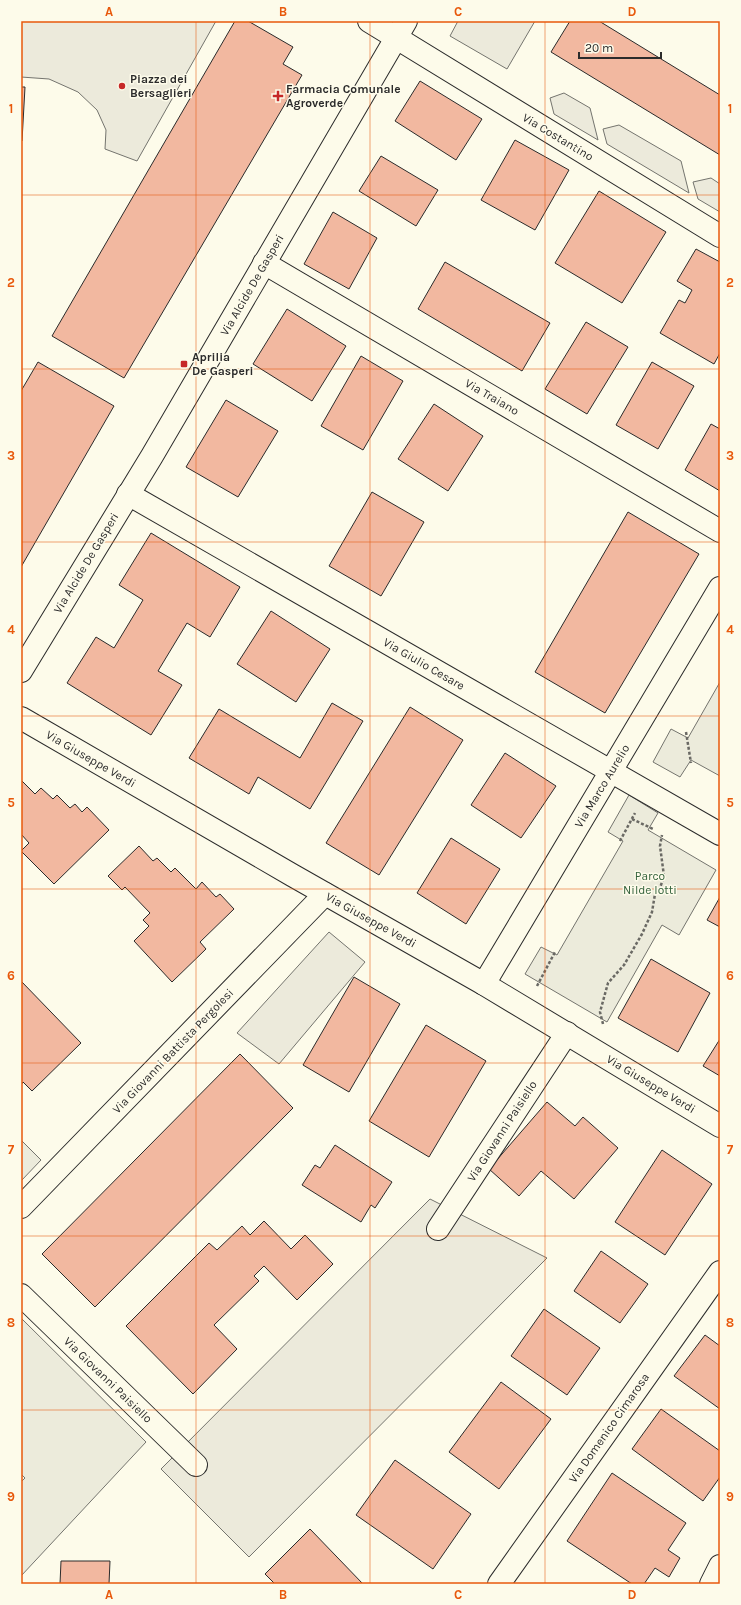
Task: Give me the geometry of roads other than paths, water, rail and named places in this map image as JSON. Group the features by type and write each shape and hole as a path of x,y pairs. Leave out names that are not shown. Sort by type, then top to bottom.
{"street":[{"name":"Via Costantino","path":"369,21 401,30 720,236"},
{"name":"Via Alcide De Gasperi","path":"21,671 128,494 401,30"},
{"name":"Via Traiano","path":"264,262 720,531"},
{"name":"Via Giulio Cesare","path":"128,494 720,834"},
{"name":"Via Marco Aurelio","path":"484,984 720,588"},
{"name":"Via Giuseppe Verdi","path":"21,718 484,984 720,1126"},
{"name":"Via Giovanni Battista Pergolesi","path":"21,1207 325,894"},
{"name":"Via Giovanni Paisiello","path":"438,1229 567,1033"},
{"name":"Via Domenico Cimarosa","path":"499,1584 720,1272"},
{"name":"Via Giovanni Paisiello","path":"21,1295 196,1466"},
{"path":"711,1584 720,1566"}],"place":[{"name":"Piazza dei Bersaglieri","path":"122,86"},
{"name":"Farmacia Comunale Agroverde","path":"278,96"},
{"name":"Aprilia De Gasperi","path":"184,364"}],"park label":[{"name":"Parco Nilde Iotti","path":"650,883"}]}
